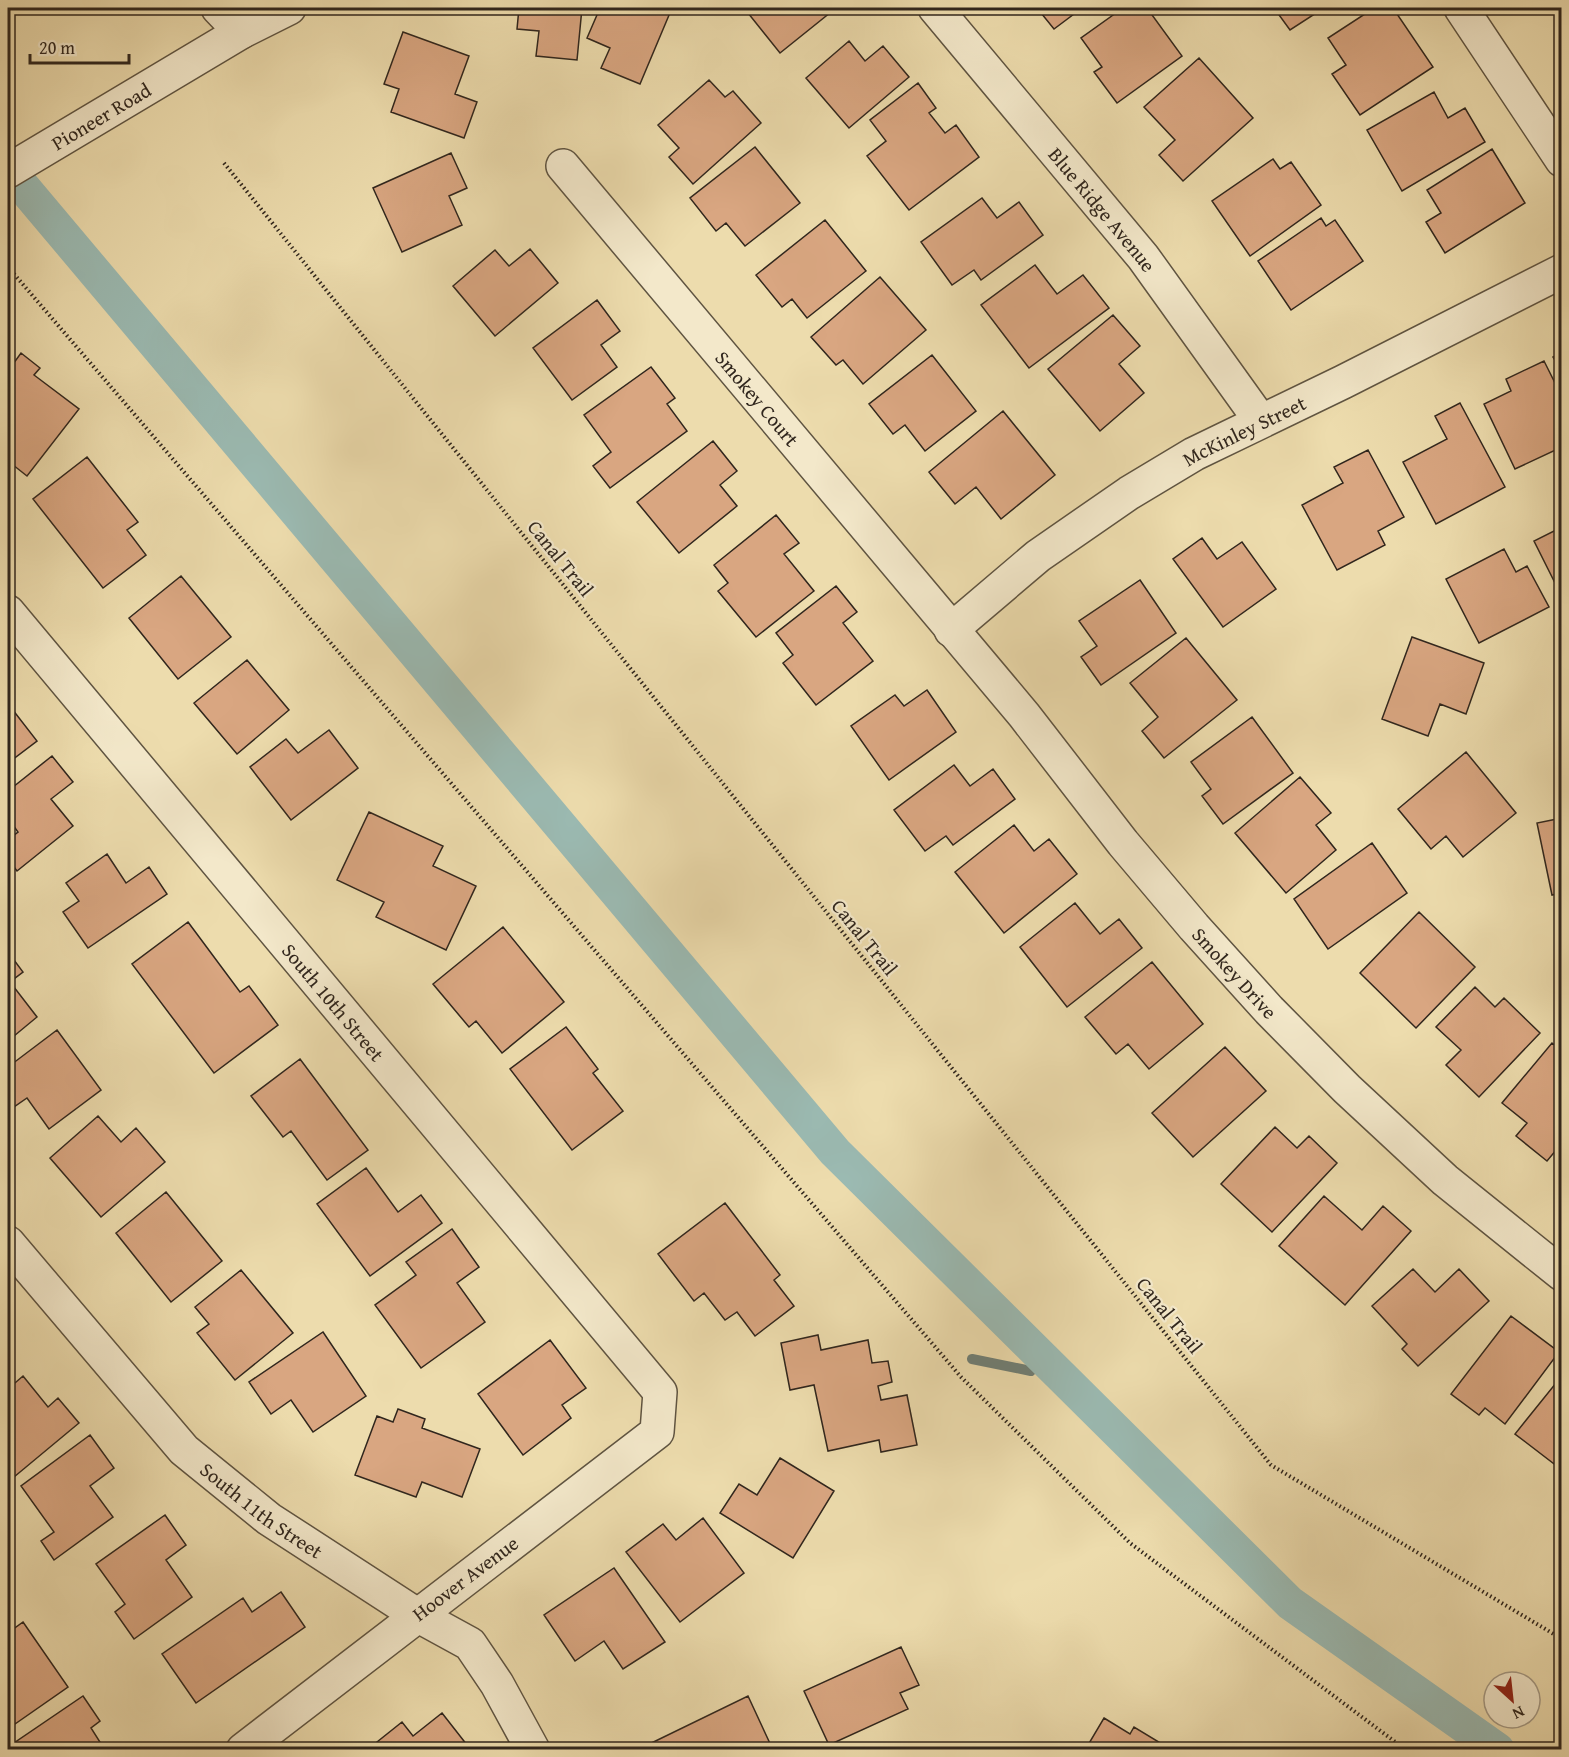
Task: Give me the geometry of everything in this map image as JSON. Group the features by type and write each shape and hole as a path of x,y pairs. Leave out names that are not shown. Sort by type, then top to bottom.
{"street":[{"path":"218,8 241,32"},
{"name":"Pioneer Road","path":"8,171 241,32 289,8"},
{"name":"Blue Ridge Avenue","path":"935,8 1143,257 1260,420"},
{"path":"1461,8 1562,160"},
{"name":"Smokey Court","path":"563,166 951,630"},
{"name":"McKinley Street","path":"951,630 1038,556 1129,492 1194,454 1260,420 1343,382 1562,272"},
{"name":"South 10th Street","path":"8,612 660,1392"},
{"name":"Smokey Drive","path":"951,630 1024,715 1166,893 1269,1010 1347,1089 1445,1180 1562,1274"},
{"name":"South 11th Street","path":"8,1243 184,1450 269,1519 417,1615 470,1644 497,1684 532,1749"},
{"name":"Hoover Avenue","path":"243,1749 657,1432 660,1392"}],"path":[{"name":"Canal Trail","path":"224,163 1271,1465 1562,1639"},
{"path":"8,267 961,1377 1130,1543 1406,1749"}],"building":[{"path":"519,8 582,8 577,60 536,56 539,31 517,29"},
{"path":"600,8 672,8 640,84 601,68 610,48 587,38"},
{"path":"744,8 836,8 780,53"},
{"path":"1037,8 1082,8 1054,29"},
{"path":"1123,8 1147,8 1182,56 1117,103 1094,72 1102,67 1081,38"},
{"path":"1274,8 1324,8 1290,30"},
{"path":"1374,8 1393,8 1433,67 1360,115 1332,74 1346,65 1328,38"},
{"path":"403,32 469,56 455,94 477,102 464,138 391,112 399,89 384,84"},
{"path":"849,41 865,61 883,46 909,77 849,128 806,78"},
{"path":"1199,58 1253,118 1183,181 1159,155 1175,140 1144,107"},
{"path":"709,80 725,97 733,91 761,123 693,184 669,157 679,148 658,125"},
{"path":"918,83 936,108 929,113 945,133 956,125 979,157 909,210 867,156 886,141 870,120"},
{"path":"1434,92 1448,118 1465,108 1485,142 1402,191 1367,130"},
{"path":"755,147 800,203 745,246 726,223 716,231 690,198"},
{"path":"1492,149 1525,203 1445,253 1426,222 1441,213 1427,190"},
{"path":"451,153 467,188 449,196 462,225 402,252 373,188"},
{"path":"1273,159 1280,169 1291,162 1321,205 1250,256 1212,201"},
{"path":"982,198 997,218 1019,202 1043,235 981,280 974,270 952,285 921,242"},
{"path":"1321,218 1326,226 1335,220 1363,261 1291,310 1258,261"},
{"path":"825,220 866,271 807,318 792,299 782,307 756,275"},
{"path":"530,249 558,283 495,336 453,286 495,250 509,266"},
{"path":"1035,265 1057,294 1083,275 1109,308 1029,368 981,305"},
{"path":"880,277 926,330 863,384 843,360 836,365 811,337"},
{"path":"597,300 620,331 601,345 617,367 572,400 533,348"},
{"path":"1113,315 1140,346 1119,364 1144,393 1100,431 1048,369"},
{"path":"1562,352 1562,372 1553,357"},
{"path":"21,353 40,368 34,375 79,409 27,476 8,461 8,371"},
{"path":"932,355 976,411 925,451 905,425 893,434 869,404"},
{"path":"1544,361 1562,397 1562,447 1515,469 1484,404 1511,391 1506,379"},
{"path":"651,367 675,398 667,404 687,431 610,488 593,466 611,452 584,415"},
{"path":"1460,403 1505,487 1436,524 1403,462 1447,439 1435,416"},
{"path":"1003,411 1055,475 1001,519 976,487 955,504 929,472"},
{"path":"713,441 737,471 720,485 737,506 679,553 637,502"},
{"path":"1368,450 1404,517 1378,531 1385,545 1337,570 1302,505 1343,483 1334,467"},
{"path":"87,457 138,522 127,530 146,555 103,588 33,499"},
{"path":"776,515 799,543 784,554 814,591 756,637 718,591 728,583 714,565"},
{"path":"1562,527 1562,597 1534,541"},
{"path":"1202,538 1217,559 1242,542 1276,589 1223,627 1173,559"},
{"path":"1504,549 1516,572 1527,566 1549,607 1479,643 1446,579"},
{"path":"181,576 231,637 178,679 129,618"},
{"path":"1140,580 1176,633 1101,685 1081,657 1097,646 1079,621"},
{"path":"836,586 857,612 843,623 873,661 816,705 783,663 793,655 776,633"},
{"path":"1412,637 1484,663 1466,714 1440,704 1428,736 1382,719"},
{"path":"1186,638 1237,700 1164,758 1142,731 1158,717 1130,683"},
{"path":"247,660 289,710 237,754 194,703"},
{"path":"927,690 956,732 889,780 851,726 895,695 904,706"},
{"path":"8,706 37,741 8,763"},
{"path":"1252,717 1293,773 1223,824 1202,796 1211,789 1191,762"},
{"path":"329,730 358,768 291,820 250,767 286,739 298,753"},
{"path":"1466,752 1516,813 1463,857 1446,836 1431,849 1398,809"},
{"path":"52,756 73,782 51,799 73,826 17,871 8,859 8,840 18,832 8,818 8,791"},
{"path":"954,765 970,786 993,769 1015,799 953,845 946,836 925,851 894,810"},
{"path":"1300,777 1331,813 1316,825 1336,850 1286,893 1235,833"},
{"path":"369,812 443,846 433,866 476,886 446,950 376,917 384,902 337,880"},
{"path":"1562,818 1562,893 1552,895 1537,823"},
{"path":"1014,825 1034,851 1049,839 1077,874 1004,933 955,872"},
{"path":"1372,843 1407,893 1328,949 1294,899"},
{"path":"107,854 126,883 149,867 167,894 88,948 63,912 79,901 66,883"},
{"path":"1075,903 1100,934 1119,919 1142,948 1067,1007 1020,947"},
{"path":"1419,912 1475,967 1416,1028 1360,973"},
{"path":"188,922 240,992 249,986 278,1025 214,1073 132,964"},
{"path":"503,927 564,1002 502,1053 476,1021 469,1027 433,984"},
{"path":"8,952 23,972 10,982 37,1017 8,1041"},
{"path":"1152,962 1203,1024 1149,1069 1128,1044 1116,1054 1085,1017"},
{"path":"1475,987 1495,1007 1504,998 1540,1033 1479,1097 1446,1065 1461,1050 1436,1027"},
{"path":"566,1027 598,1069 593,1073 623,1111 572,1150 510,1069"},
{"path":"57,1030 101,1090 49,1129 27,1098 8,1111 8,1067"},
{"path":"1552,1043 1562,1051 1562,1143 1547,1161 1516,1136 1527,1123 1502,1103"},
{"path":"1225,1047 1266,1091 1193,1157 1152,1113"},
{"path":"300,1059 368,1150 327,1180 291,1131 283,1137 251,1096"},
{"path":"98,1116 121,1142 136,1128 165,1162 101,1217 50,1158"},
{"path":"1275,1127 1297,1148 1309,1136 1337,1163 1272,1232 1221,1184"},
{"path":"366,1168 398,1212 421,1195 442,1223 370,1276 317,1204"},
{"path":"166,1192 222,1261 171,1302 116,1233"},
{"path":"1324,1196 1362,1230 1383,1206 1411,1231 1345,1305 1279,1246"},
{"path":"725,1203 780,1275 774,1280 794,1306 755,1336 737,1312 725,1320 704,1293 694,1301 658,1254"},
{"path":"452,1229 479,1267 457,1283 485,1322 421,1368 375,1305 416,1275 406,1262"},
{"path":"1413,1269 1435,1292 1459,1269 1489,1301 1418,1366 1402,1349 1407,1344 1372,1306"},
{"path":"241,1270 293,1333 235,1380 197,1333 209,1324 195,1307"},
{"path":"1511,1316 1559,1352 1505,1424 1485,1408 1479,1415 1451,1394"},
{"path":"323,1332 366,1396 313,1432 291,1400 271,1414 249,1382"},
{"path":"818,1335 821,1350 868,1340 872,1363 888,1361 892,1382 878,1386 881,1400 907,1395 917,1445 881,1452 879,1440 828,1451 814,1385 790,1390 781,1343"},
{"path":"550,1340 586,1388 562,1405 571,1418 523,1455 478,1394"},
{"path":"23,1376 48,1407 58,1398 79,1423 8,1482 8,1389"},
{"path":"1556,1383 1562,1388 1562,1470 1515,1434"},
{"path":"398,1409 425,1419 422,1428 480,1449 462,1497 422,1482 416,1497 355,1475 377,1416 393,1422"},
{"path":"90,1435 114,1468 90,1486 113,1517 54,1560 41,1541 54,1532 21,1486"},
{"path":"780,1458 834,1491 793,1558 720,1513 739,1484 757,1495"},
{"path":"165,1515 186,1545 166,1560 192,1597 134,1639 115,1612 125,1604 96,1564"},
{"path":"703,1518 744,1573 680,1622 626,1552 663,1524 676,1540"},
{"path":"614,1568 665,1642 623,1669 604,1641 575,1661 544,1615"},
{"path":"281,1592 305,1627 196,1703 162,1654 243,1598 252,1612"},
{"path":"23,1622 68,1687 15,1724 8,1712 8,1633"},
{"path":"901,1647 919,1685 900,1693 908,1709 829,1745 804,1691"},
{"path":"83,1696 100,1721 91,1728 105,1750 14,1750 11,1745"},
{"path":"748,1696 773,1750 637,1750"},
{"path":"442,1713 471,1750 367,1750 402,1722 413,1736"},
{"path":"1104,1718 1130,1734 1134,1727 1172,1750 1085,1750"}],"waterway":[{"path":"8,169 835,1152 1290,1603 1498,1750"},
{"path":"972,1359 1031,1371"}]}
